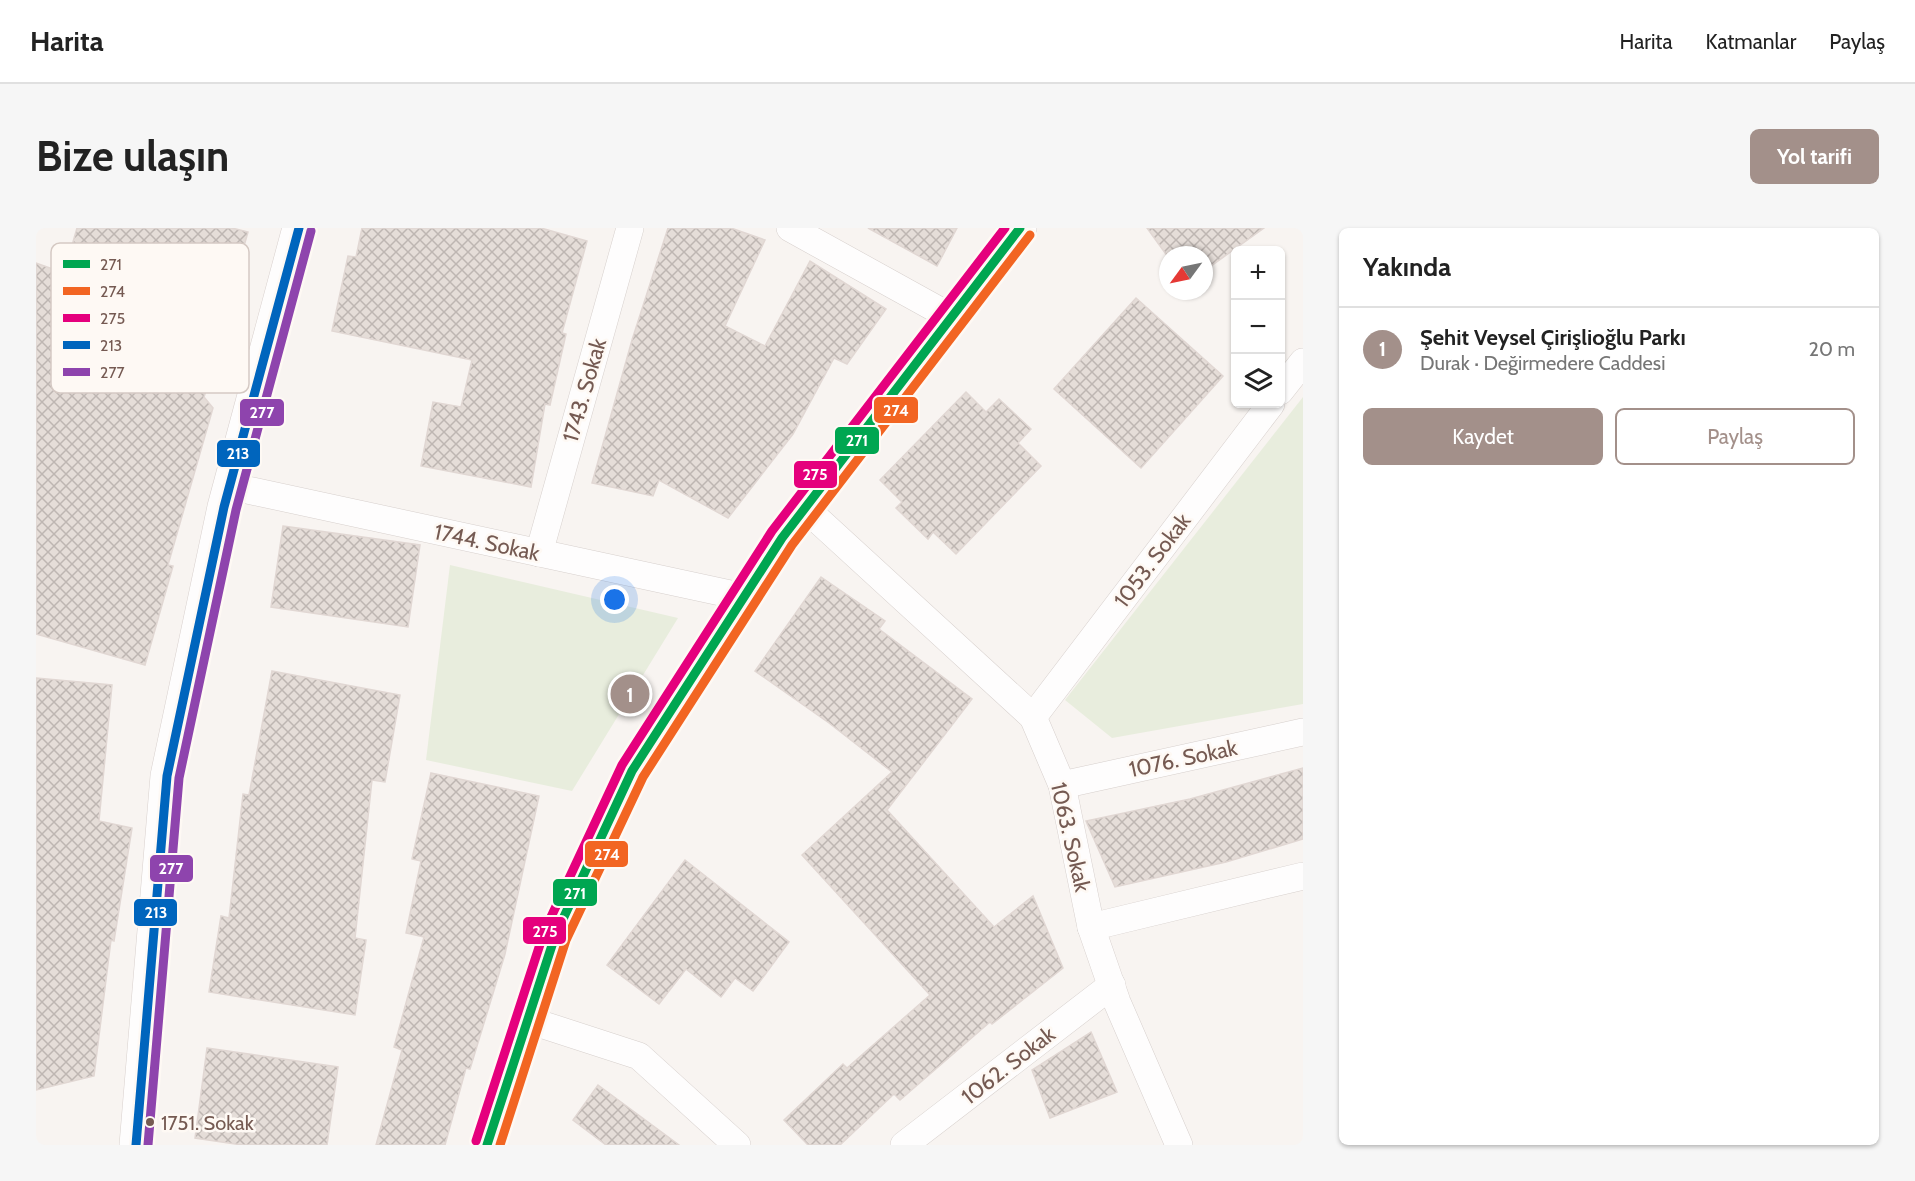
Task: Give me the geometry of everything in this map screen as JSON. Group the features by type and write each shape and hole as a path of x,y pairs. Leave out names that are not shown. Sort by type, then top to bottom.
{"street":[{"path":"136,1145 167,776 229,486 299,228"},
{"name":"1743. Sokak","path":"539,553 630,228"},
{"path":"790,228 951,317"},
{"path":"487,1145 555,936 632,771 744,597 805,508 1020,228"},
{"path":"1285,386 1303,362"},
{"name":"1053. Sokak","path":"1033,717 1268,408"},
{"name":"1744. Sokak","path":"229,486 744,597"},
{"name":"1063. Sokak","path":"805,508 1033,717 1062,785 1091,927 1112,985 1179,1145"},
{"name":"1076. Sokak","path":"1062,785 1303,732"},
{"path":"1091,927 1303,876"},
{"name":"1062. Sokak","path":"904,1145 1112,985"},
{"path":"528,1020 639,1056 738,1145"}],"green space":[{"path":"1303,397 1303,704 1112,738 1065,700"},
{"path":"450,565 678,618 572,791 426,760"}],"building":[{"path":"77,228 232,228 248,232 245,243 73,243"},
{"path":"362,228 541,228 587,241 562,333 566,334 550,405 545,404 531,487 421,466 433,402 461,407 472,360 332,331 348,256 356,257"},
{"path":"668,228 731,228 765,240 725,326 765,346 810,261 886,309 847,364 834,358 793,434 728,518 659,480 653,496 592,483 632,340"},
{"path":"868,228 957,228 937,266"},
{"path":"1147,228 1264,228 1239,246 1231,246 1231,252 1213,265 1213,246 1160,246"},
{"path":"36,263 51,268 51,393 205,393 204,397 213,408 168,565 173,566 145,665 36,634"},
{"path":"1136,298 1223,376 1141,468 1054,389"},
{"path":"966,392 986,412 999,399 1031,429 1018,443 1041,466 956,554 933,532 928,539 896,508 902,502 880,480"},
{"path":"283,526 420,545 408,627 271,607"},
{"path":"821,577 885,621 879,629 972,699 887,810 994,927 1033,896 1063,968 992,1024 990,1022 900,1100 894,1094 840,1145 808,1145 784,1120 843,1064 847,1068 930,995 802,855 892,772 829,723 755,671"},
{"path":"272,671 400,695 385,782 372,780 355,938 366,940 355,1015 209,992 221,916 229,918 243,794 249,795"},
{"path":"36,678 112,685 99,821 132,828 114,941 111,940 94,1076 36,1090"},
{"path":"1303,768 1303,839 1226,862 1115,887 1086,821 1190,799"},
{"path":"431,773 539,796 505,954 470,1069 466,1068 445,1145 376,1145 402,1050 394,1047 424,937 406,933 421,861 412,859"},
{"path":"685,860 789,942 753,991 735,978 721,997 686,969 659,1004 607,965"},
{"path":"1091,1032 1117,1092 1050,1118 1032,1070"},
{"path":"207,1048 338,1067 327,1145 242,1145 195,1138"},
{"path":"598,1085 679,1145 606,1145 573,1120"}],"transit line":[{"name":"213","path":"136,1145 167,776 224,507 299,228"},
{"name":"275","path":"476,1141 544,932 622,765 772,531 1005,228"},
{"name":"271","path":"487,1145 555,936 632,771 782,538 1020,228"},
{"name":"277","path":"148,1145 179,778 236,510 311,231"},
{"name":"274","path":"500,1145 566,940 643,777 792,545 1030,235"}],"place":[{"name":"Şehit Veysel Çirişlioğlu Parkı","path":"630,694"},
{"name":"1751. Sokak","path":"150,1122"}]}
